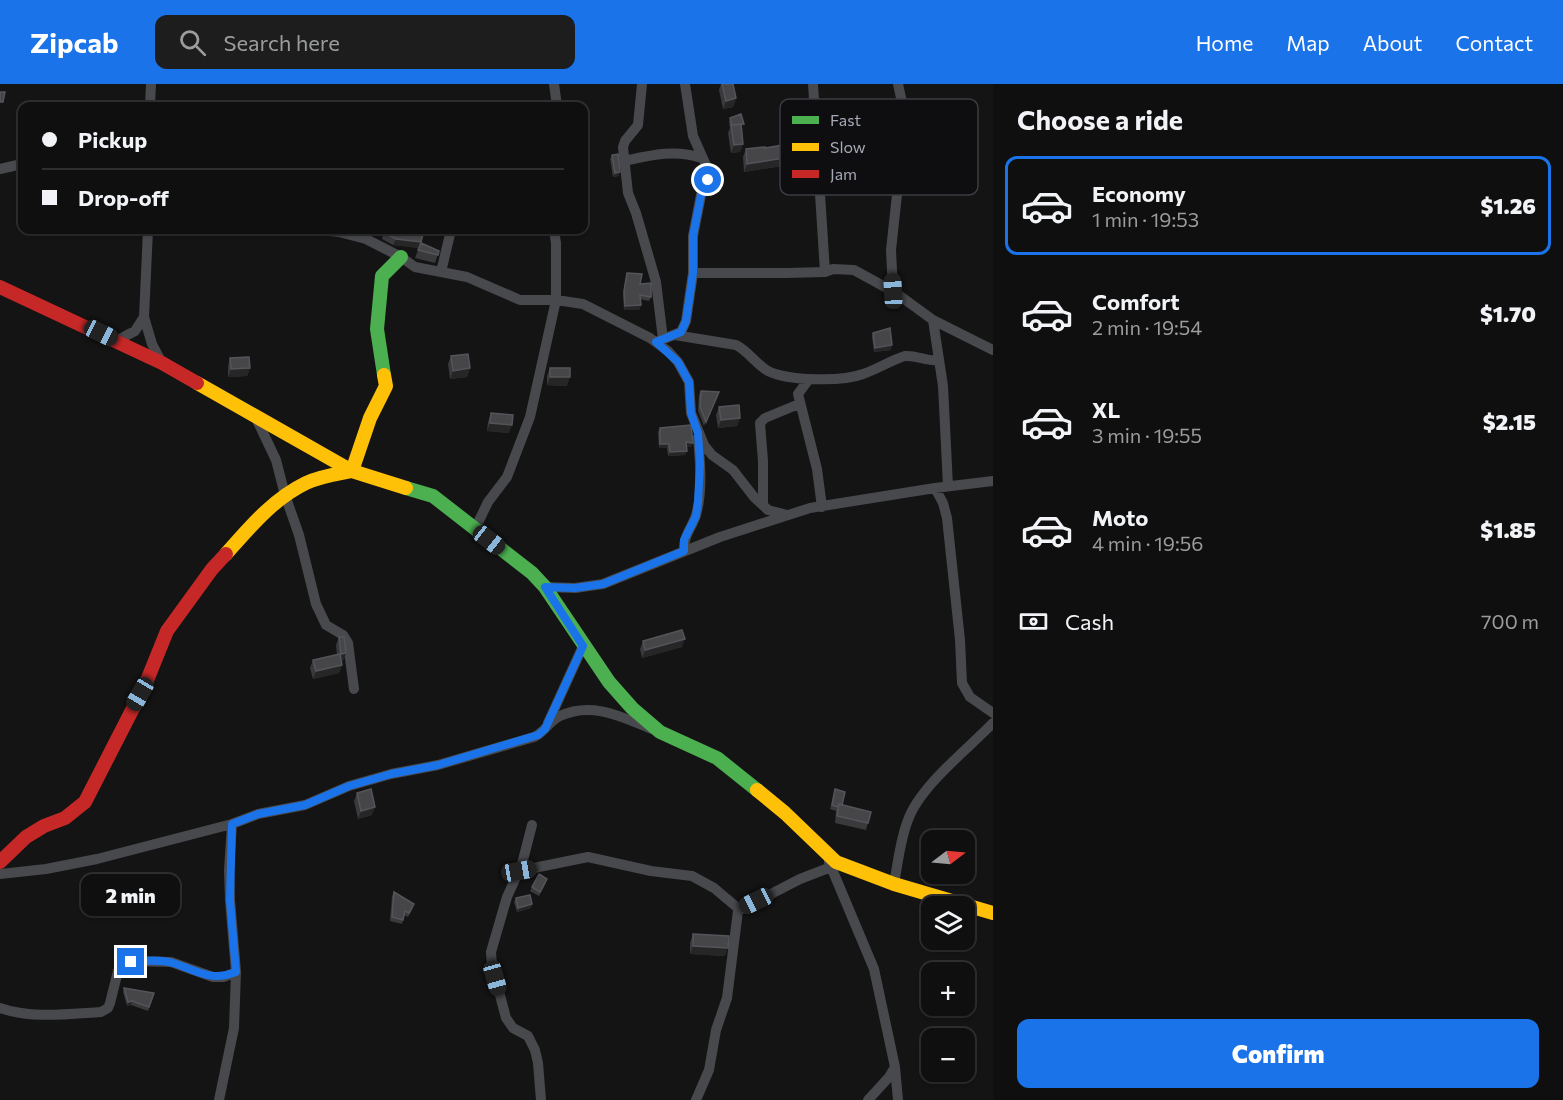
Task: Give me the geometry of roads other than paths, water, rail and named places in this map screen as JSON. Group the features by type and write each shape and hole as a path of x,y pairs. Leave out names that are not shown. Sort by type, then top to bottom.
{"street":[{"path":"150,102 151,84"},
{"path":"554,84 556,102"},
{"path":"642,84 638,125 623,144 624,160 628,193 656,282 660,341"},
{"path":"660,341 681,332 686,321 693,273 693,236 701,195 709,177 709,171 693,136 685,84"},
{"path":"813,84 814,99"},
{"path":"898,84 901,99"},
{"path":"624,160 678,152 702,158"},
{"path":"0,169 18,165"},
{"path":"820,195 825,272"},
{"path":"893,291 891,250 897,195"},
{"path":"148,234 144,317 152,344 162,363"},
{"path":"346,234 366,240 401,257 415,267 475,280 520,300 556,300 574,302 592,308 660,341 678,362 689,382 691,413 698,433 712,455 733,470 754,497 773,513 787,515"},
{"path":"441,272 450,234"},
{"path":"475,529 488,502 507,477 530,417 556,300 555,234"},
{"path":"352,471 370,418 386,386 377,329 382,276 401,257"},
{"path":"693,273 825,272 832,268 854,270 893,291 933,320 993,350"},
{"path":"0,287 162,363 352,471 433,496 532,573 545,587 609,682 632,708 660,732"},
{"path":"116,341 135,331 144,317"},
{"path":"933,320 943,386 948,486"},
{"path":"675,335 736,345 744,349 767,370 809,379 860,376 905,356 912,355 933,361 938,360"},
{"path":"809,379 798,394 799,404 817,469 822,507"},
{"path":"763,504 764,461 760,423 765,418 799,404"},
{"path":"256,418 270,444 299,535 321,618 326,625 343,635 348,643 354,689"},
{"path":"684,551 684,540 696,516 698,502 700,464 698,433"},
{"path":"0,862 26,837 44,826 65,818 86,802 146,683 167,631 212,568 272,504 306,483 352,471"},
{"path":"272,504 280,476"},
{"path":"545,587 575,588 603,584 720,537 787,515 935,488 993,481"},
{"path":"935,488 943,503 947,518 960,640 962,683 970,697 993,713"},
{"path":"545,729 583,646"},
{"path":"0,874 97,860 232,824 258,814 305,805 349,786 391,774 438,765 538,735 559,717 583,710 606,711 717,758 785,813 824,851 845,866 894,884 993,913"},
{"path":"894,884 908,819 918,801 941,774 993,723"},
{"path":"219,1100 234,1028 236,972 230,900 232,824"},
{"path":"532,825 491,952 492,965 506,1018 513,1028 523,1032 531,1040 538,1063 541,1100"},
{"path":"824,851 874,969 895,1066 898,1100"},
{"path":"519,871 588,857 651,871 692,876 714,888 739,909"},
{"path":"696,1100 709,1070 716,1030 727,998 739,909 800,879 831,867"},
{"path":"0,1008 14,1013 49,1015 101,1012 108,1008 118,971 131,962 171,962 213,977 236,972"},
{"path":"868,1100 889,1077 895,1066"}]}
